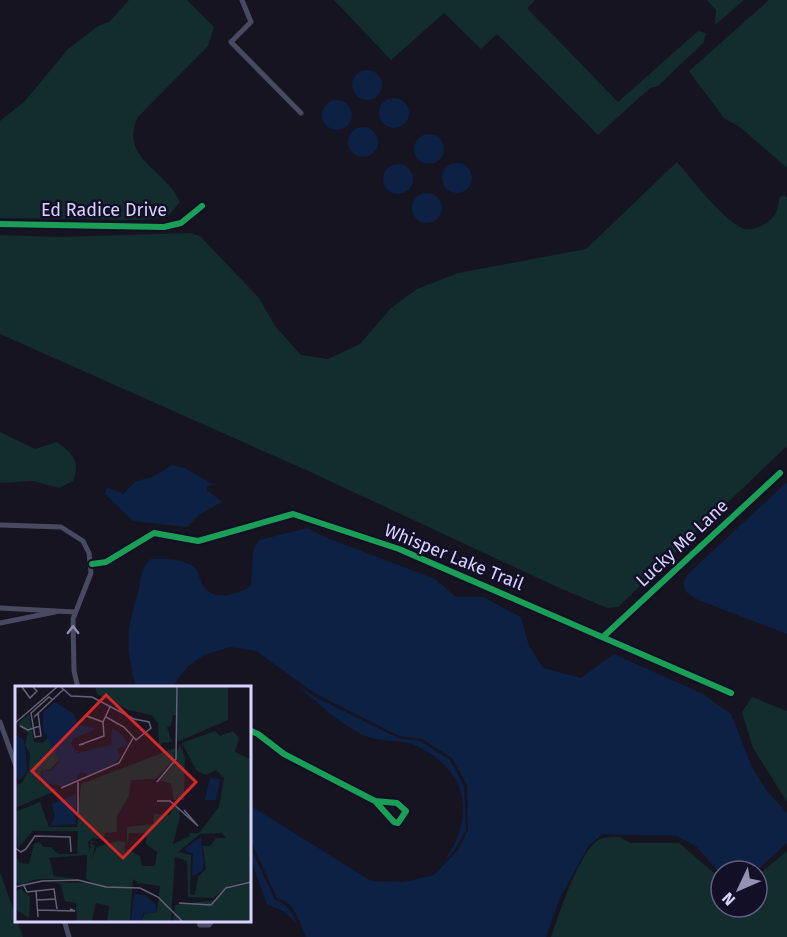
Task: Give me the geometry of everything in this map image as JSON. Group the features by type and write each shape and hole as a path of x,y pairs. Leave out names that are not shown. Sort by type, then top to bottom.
{"street":[{"path":"242,0 251,22 231,42 301,113"},
{"name":"Ed Radice Drive","path":"0,224 164,227 181,223 202,206"},
{"name":"Lucky Me Lane","path":"604,636 780,473"},
{"name":"Whisper Lake Trail","path":"92,564 106,562 154,532 198,541 293,514 399,549 731,693"},
{"path":"0,525 61,527 83,541 92,564 88,585 75,612 73,635 78,686"},
{"path":"0,608 75,612"},
{"path":"0,623 57,612"},
{"path":"0,722 15,763"},
{"path":"250,730 284,754 375,801 394,822 399,823 405,816 406,811 397,803 375,801"},
{"path":"64,922 69,937"},
{"path":"198,922 200,925 208,925 212,922"}],"green space":[{"path":"129,0 187,0 214,27 208,46 138,117 133,131 134,143 139,153 165,181 180,202 167,217 143,220 0,218 0,121 25,101 68,49 98,26 109,22"},
{"path":"334,0 535,0 527,8 618,102 698,31 706,33 704,42 658,86 650,88 598,135 497,34 481,49 444,13 391,60"},
{"path":"707,0 744,0 715,25 716,10"},
{"path":"769,0 787,0 787,168 741,128 724,118 689,71"},
{"path":"677,162 719,210 737,226 745,229 756,228 767,223 777,211 779,198 784,195 787,198 787,446 618,607 607,608 555,586 306,470 0,334 0,235 59,237 191,233 201,237 259,298 275,326 301,355 328,359 360,344 391,308 417,289 458,273 586,249"},
{"path":"0,432 35,449 57,442 74,458 76,468 73,481 59,488 33,481 0,483"},
{"path":"752,697 787,711 787,802 753,748 742,712"},
{"path":"607,837 619,837 631,843 679,843 709,869 709,919 769,919 769,866 787,851 787,937 551,937 577,869 592,845"},
{"path":"0,872 15,914 15,922 18,922 23,937 0,937"}],"water":[{"path":"367,70 378,74 382,85 378,96 367,100 356,96 352,85 356,74"},
{"path":"394,98 405,102 409,113 405,124 394,128 383,124 379,113 383,102"},
{"path":"337,100 348,104 352,115 348,126 337,130 326,126 322,115 326,104"},
{"path":"363,127 374,131 378,142 374,153 363,157 352,153 348,142 352,131"},
{"path":"429,134 440,138 444,149 440,160 429,164 418,160 414,149 418,138"},
{"path":"457,163 468,167 472,178 468,189 457,193 446,189 442,178 446,167"},
{"path":"398,164 409,168 413,179 409,190 398,194 387,190 383,179 387,168"},
{"path":"427,193 438,197 442,208 438,219 427,223 416,219 412,208 416,197"},
{"path":"172,465 185,468 214,485 207,486 207,490 222,502 200,514 187,527 133,521 105,494 107,487 123,494 136,481 153,477"},
{"path":"787,482 787,634 696,599 686,592 683,583 688,574"},
{"path":"307,528 327,538 435,579 456,597 483,597 521,617 529,646 543,668 581,678 614,654 703,694 731,714 752,767 766,790 787,813 787,843 769,859 709,859 709,861 696,846 677,836 603,834 589,845 560,898 546,937 306,937 292,908 288,903 277,898 250,839 250,806 371,881 404,882 434,875 458,850 468,830 467,785 452,758 422,739 399,736 316,694 256,651 230,647 204,655 188,666 173,686 136,686 130,661 129,630 142,574 151,559 170,559 193,566 208,592 227,595 251,586 253,551 259,540"},
{"path":"297,685 315,697 398,738 420,741 450,760 464,786 466,830 456,848 443,863 461,828 463,811 462,795 456,780 446,766 431,754 412,744 373,738 359,733 335,717"},
{"path":"250,846 275,900 286,906 297,924 285,912 267,904 250,858"}],"cycle path":[{"path":"0,224 164,227 181,223 202,206"},
{"path":"604,636 780,473"},
{"path":"92,564 106,562 154,533 198,541 293,514 399,549 731,693"},
{"path":"250,730 284,754 375,801"},
{"path":"375,801 397,803 406,811 398,823 394,822 375,801"}]}
